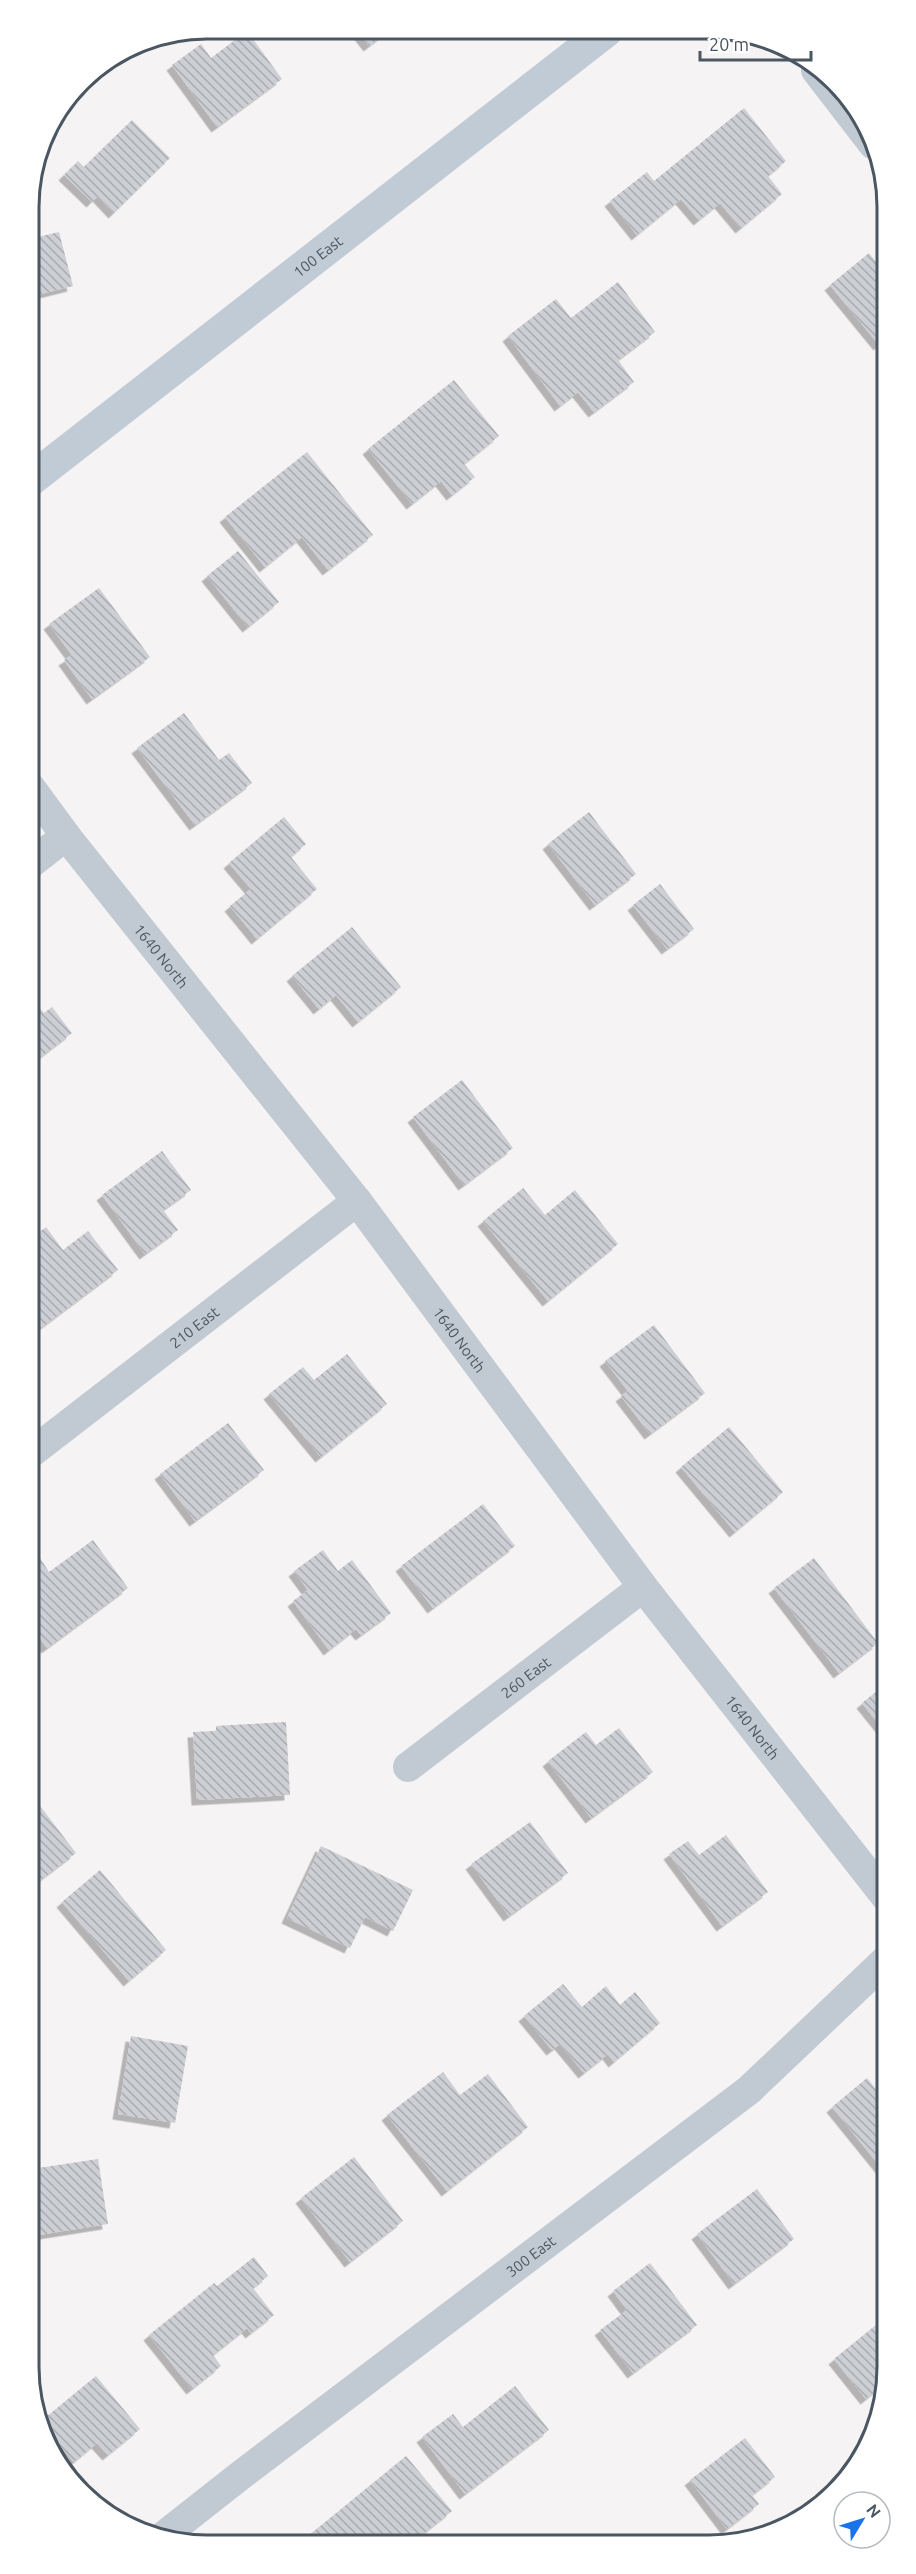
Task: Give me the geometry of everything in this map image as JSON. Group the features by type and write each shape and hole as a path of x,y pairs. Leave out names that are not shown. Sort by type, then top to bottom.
{"main road":[{"name":"100 East","path":"39,473 596,39"}],"street":[{"name":"1640 North","path":"39,799 357,1201 643,1587 877,1886"},
{"path":"39,857 66,836"},
{"name":"210 East","path":"39,1448 357,1201"},
{"name":"260 East","path":"408,1767 643,1587"},
{"name":"300 East","path":"170,2531 749,2090 877,1968"}],"building":[{"path":"236,39 253,39 282,79 217,127 172,65 201,44 211,58"},
{"path":"364,39 378,39 369,46"},
{"path":"744,108 786,161 768,176 782,194 741,228 720,203 699,220 681,199 637,235 610,201 647,172 654,181"},
{"path":"132,120 170,158 114,213 98,196 92,202 64,175 78,161 84,167"},
{"path":"59,232 73,286 39,294 39,237"},
{"path":"869,253 877,263 877,343 830,285"},
{"path":"618,282 655,332 618,360 634,382 594,412 578,392 560,406 508,336 556,299 571,318"},
{"path":"454,380 499,436 464,464 475,477 452,495 441,481 412,504 368,449"},
{"path":"307,452 373,535 328,570 302,537 265,567 225,517"},
{"path":"238,551 279,602 248,627 207,576"},
{"path":"99,588 150,657 92,699 64,660 72,655 49,624"},
{"path":"184,713 219,760 229,753 252,783 195,825 137,748"},
{"path":"589,812 636,874 595,905 548,844"},
{"path":"284,817 306,844 291,857 317,889 257,939 230,906 251,889 229,863"},
{"path":"660,884 694,929 667,949 633,905"},
{"path":"352,927 401,987 358,1022 336,995 319,1009 292,976"},
{"path":"39,1007 44,1013 52,1007 72,1033 39,1058"},
{"path":"462,1080 513,1148 464,1185 413,1117"},
{"path":"162,1151 191,1190 163,1210 178,1230 145,1254 102,1195"},
{"path":"523,1188 545,1215 575,1190 618,1244 548,1301 483,1221"},
{"path":"46,1227 63,1250 88,1231 118,1270 39,1329 39,1232"},
{"path":"654,1325 705,1393 650,1434 621,1396 628,1391 605,1361"},
{"path":"347,1354 387,1404 321,1457 269,1394 303,1367 314,1380"},
{"path":"228,1423 264,1470 195,1521 160,1474"},
{"path":"729,1427 783,1492 735,1532 681,1467"},
{"path":"483,1504 515,1546 433,1608 401,1566"},
{"path":"93,1540 128,1588 47,1648 39,1637 40,1558 49,1572"},
{"path":"323,1550 338,1571 352,1560 391,1613 361,1635 356,1629 329,1650 293,1601 308,1590 294,1571"},
{"path":"814,1558 877,1644 839,1673 774,1588"},
{"path":"877,1691 877,1722 862,1703"},
{"path":"286,1722 290,1795 197,1800 193,1732 216,1731 216,1726"},
{"path":"619,1728 653,1772 591,1818 548,1761 586,1732 596,1745"},
{"path":"39,1804 76,1853 39,1881"},
{"path":"530,1822 568,1873 509,1916 471,1864"},
{"path":"726,1835 768,1892 722,1926 669,1854 688,1841 699,1855"},
{"path":"321,1846 413,1890 393,1931 365,1917 350,1948 287,1918"},
{"path":"100,1870 166,1950 129,1981 62,1902"},
{"path":"563,1984 582,2007 606,1986 620,2005 635,1992 660,2023 614,2062 608,2054 584,2073 560,2044 552,2050 524,2016"},
{"path":"131,2036 188,2046 175,2123 118,2114"},
{"path":"443,2072 460,2095 488,2074 528,2127 447,2191 387,2115"},
{"path":"867,2078 877,2090 877,2163 832,2107"},
{"path":"354,2157 403,2221 350,2262 301,2198"},
{"path":"98,2159 108,2224 39,2235 39,2168"},
{"path":"757,2189 794,2239 734,2284 697,2234"},
{"path":"254,2257 268,2276 253,2288 274,2315 251,2333 247,2328 213,2355 221,2366 192,2389 149,2335 214,2283 217,2286"},
{"path":"650,2263 697,2325 633,2373 600,2330 627,2310 613,2291"},
{"path":"877,2324 875,2391 866,2399 834,2359"},
{"path":"96,2376 140,2429 108,2455 97,2443 74,2462 55,2440 47,2416"},
{"path":"515,2386 549,2430 465,2494 422,2437 453,2414 463,2427"},
{"path":"745,2438 775,2477 752,2495 759,2504 727,2529 690,2480"},
{"path":"406,2456 452,2511 422,2535 309,2535"}]}
